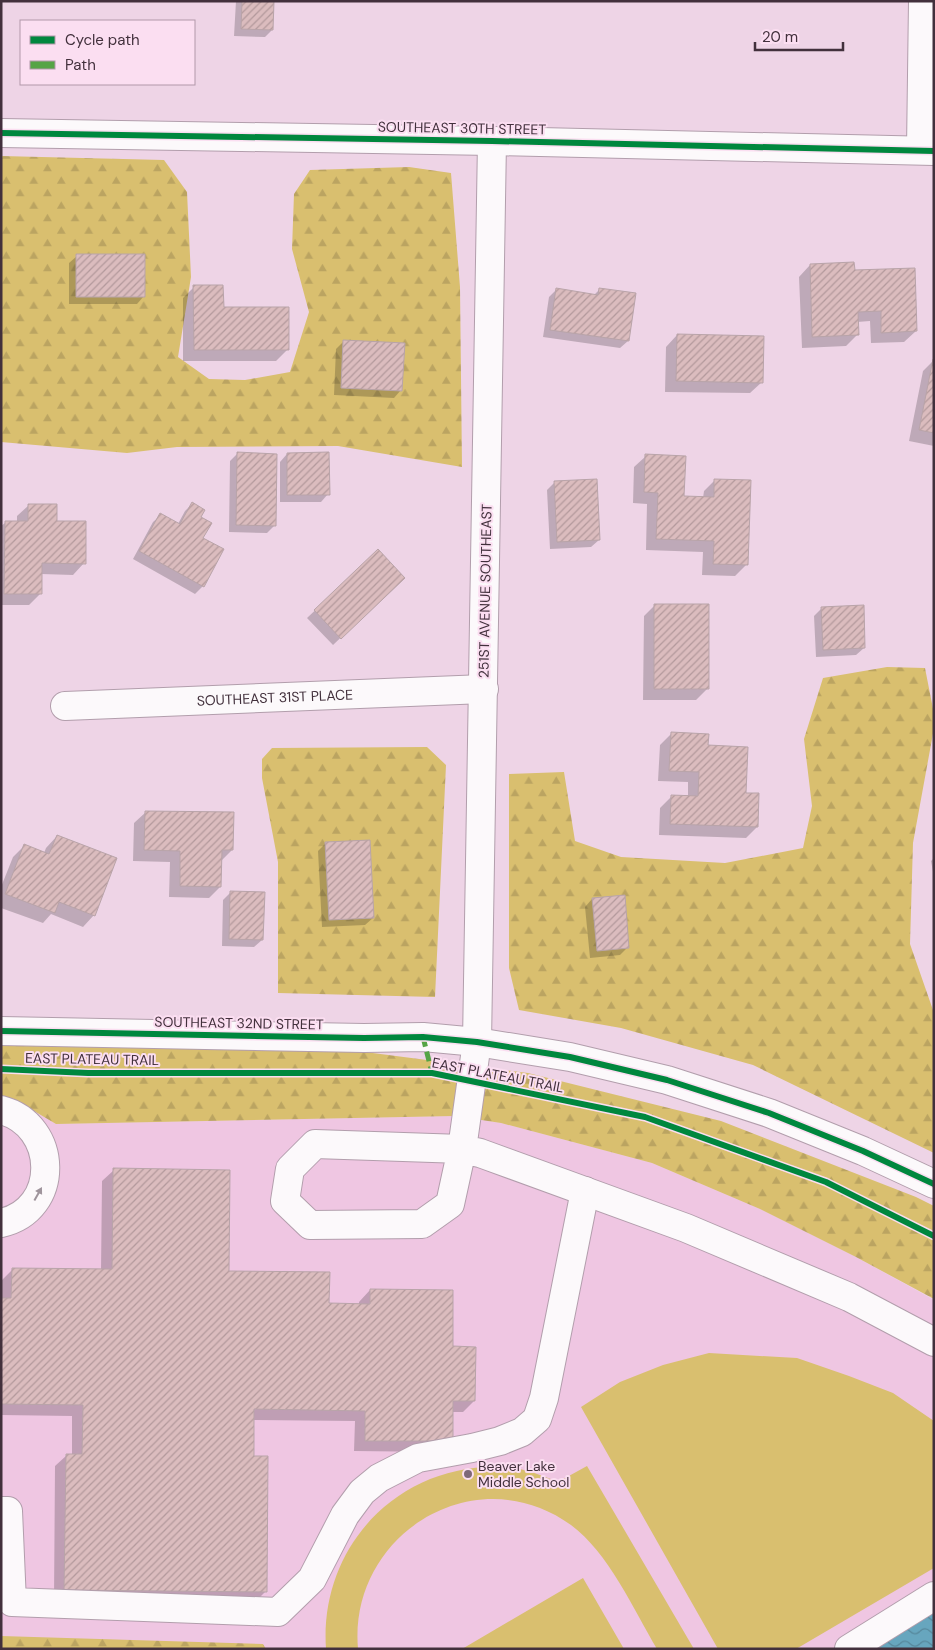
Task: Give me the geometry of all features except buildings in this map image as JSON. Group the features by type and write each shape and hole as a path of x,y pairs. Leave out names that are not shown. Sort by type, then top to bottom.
{"street":[{"path":"924,1 928,150"},
{"name":"SOUTHEAST 30TH STREET","path":"1,133 928,150"},
{"name":"251ST AVENUE SOUTHEAST","path":"462,1149 315,1144 290,1169 285,1201 310,1225 422,1224 450,1204 462,1149 477,1042 492,141"},
{"name":"SOUTHEAST 31ST PLACE","path":"65,706 484,689"},
{"name":"SOUTHEAST 32ND STREET","path":"1,1031 364,1038 423,1037 477,1042 570,1057 667,1080 769,1113 863,1151 934,1184"},
{"path":"1,1110 12,1113 28,1123 39,1138 45,1156 46,1175 39,1194 27,1210 10,1221 1,1223"},
{"path":"462,1149 480,1153 686,1228 849,1297 934,1342"},
{"path":"1,1511 8,1511 12,1602 278,1612 312,1579 346,1515 362,1492 379,1478 418,1458 500,1442 522,1432 537,1418 544,1398 585,1191"},
{"path":"849,1649 934,1596"}],"shaded area":[{"name":"Beaver Lake Middle School","path":"12,1098 56,1124 455,1116 501,1123 652,1163 760,1209 856,1257 934,1300 934,1649 1,1649 1,1100"}],"green space":[{"path":"1,156 164,160 187,192 191,277 178,357 209,379 245,380 290,372 309,312 292,249 294,194 310,170 409,167 451,173 460,287 462,467 338,446 177,447 127,453 1,442"},
{"path":"887,667 925,668 934,714 934,728 913,843 910,944 934,1013 934,1153 753,1065 621,1028 519,1010 509,968 509,774 564,772 575,841 621,857 725,863 803,848 812,806 804,739 823,678"},
{"path":"427,747 446,765 435,997 278,993 278,862 262,778 262,759 272,748"},
{"path":"1,1045 365,1052 528,1073 721,1121 916,1197 934,1206 934,1299 760,1209 652,1163 501,1123 455,1116 56,1124 12,1098 1,1100"},
{"path":"709,1353 797,1358 893,1393 934,1421 934,1568 796,1649 718,1649 581,1407 620,1382 663,1365"},
{"path":"587,1466 694,1649 657,1649 619,1582 597,1550 571,1525 534,1506 496,1499 459,1504 425,1518 396,1541 374,1571 360,1608 358,1649 326,1649 327,1611 336,1576 352,1545 373,1518 400,1495 431,1479 466,1469 504,1467 532,1472 558,1482"},
{"path":"583,1578 624,1649 462,1649"},
{"path":"1,1636 263,1644 266,1649 1,1649"}],"water":[{"path":"934,1611 934,1649 869,1649"}],"marked path":[{"path":"423,1037 432,1073"}],"cycle path":[{"path":"1,133 934,151"},
{"path":"1,1031 364,1038 423,1037 477,1042 570,1057 667,1080 769,1113 863,1151 934,1184"},
{"name":"EAST PLATEAU TRAIL","path":"1,1069 88,1073 432,1073 645,1117 826,1182 934,1236"}],"place":[{"name":"Beaver Lake Middle School","path":"468,1474"}]}
